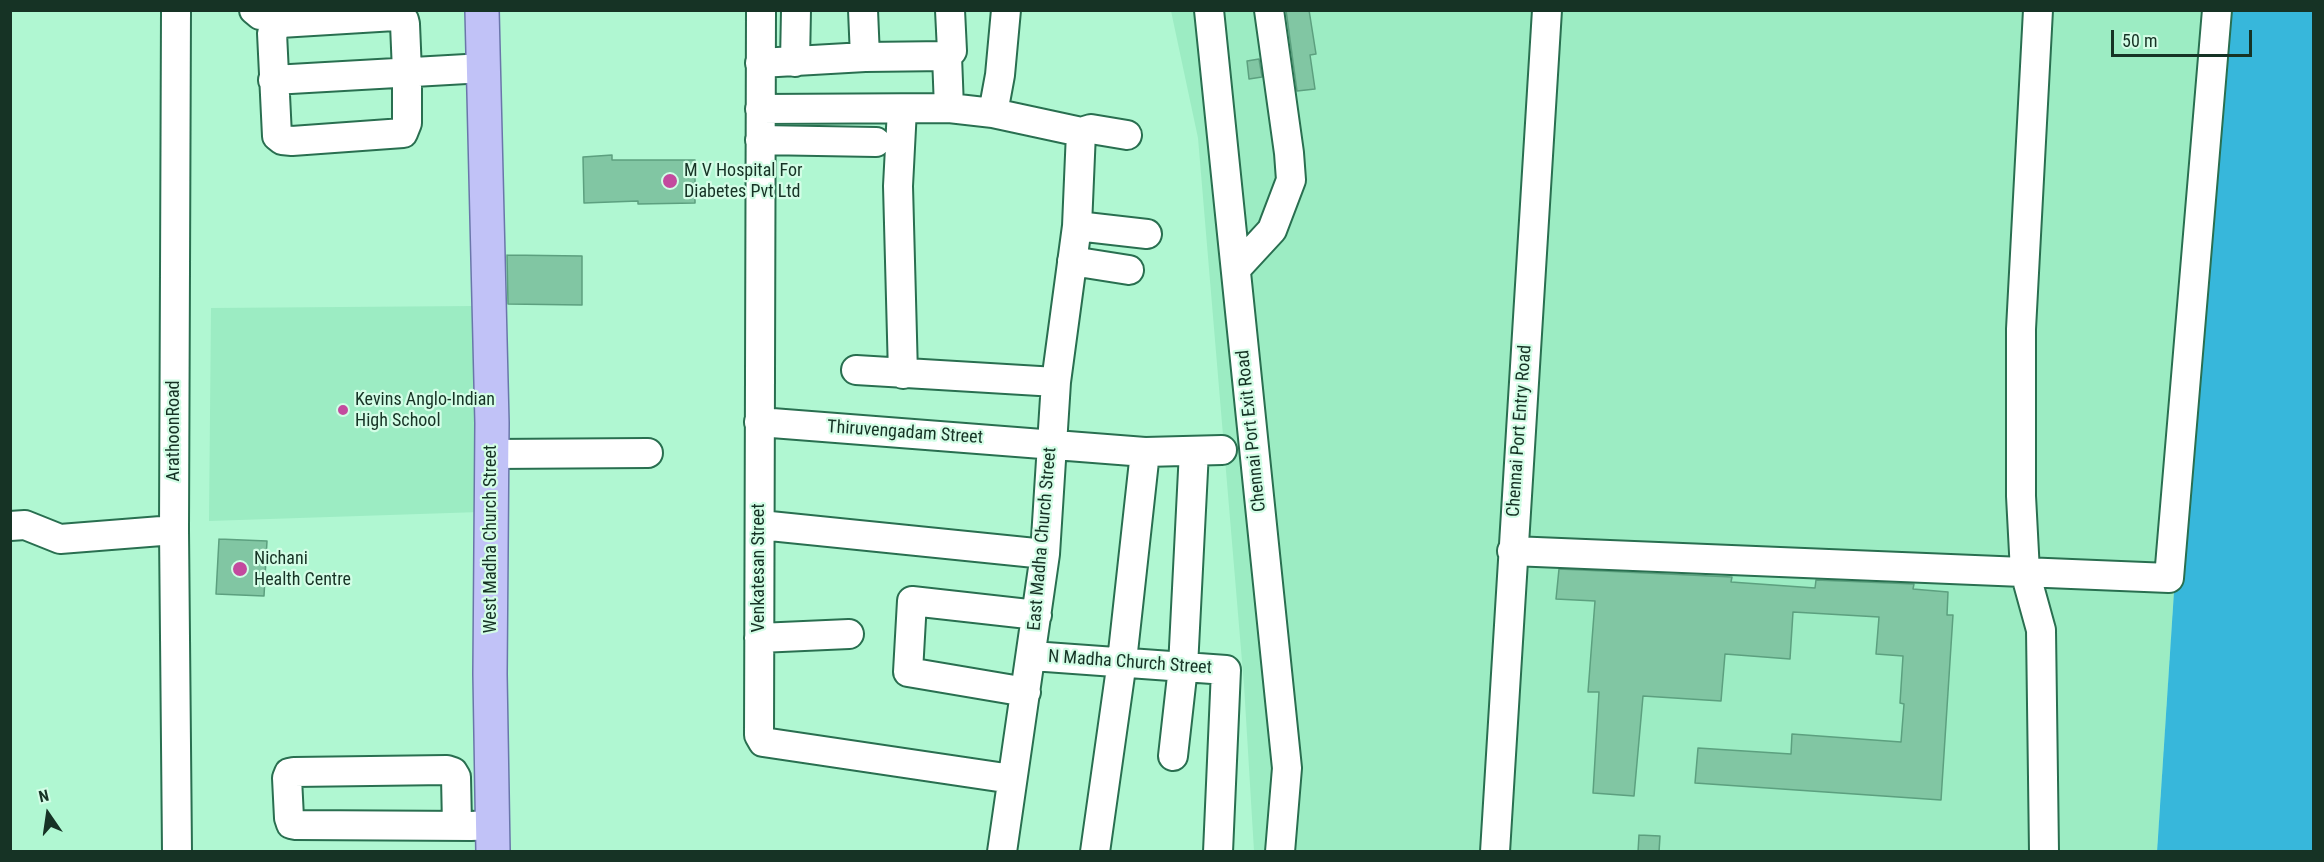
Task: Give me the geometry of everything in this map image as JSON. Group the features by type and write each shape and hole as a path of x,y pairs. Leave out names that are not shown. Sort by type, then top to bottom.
{"main road":[{"name":"West Madha Church Street","path":"482,10 492,454 492,838"}],"street":[{"name":"ArathoonRoad","path":"176,10 174,530 177,852"},
{"path":"254,10 260,15 355,10"},
{"name":"Venkatesan Street","path":"761,10 759,735 763,742 1012,779"},
{"path":"795,62 796,10"},
{"path":"863,10 866,57"},
{"path":"949,108 947,56 951,51 950,10"},
{"path":"993,113 1000,75 1006,10"},
{"name":"Chennai Port Exit Road","path":"1209,10 1287,768 1280,852"},
{"path":"1236,268 1261,244 1275,224 1291,180 1269,10"},
{"name":"Chennai Port Entry Road","path":"1495,852 1547,10"},
{"path":"2038,10 2021,329 2021,496 2025,572 2041,630 2044,852"},
{"path":"1512,551 2169,578 2217,10"},
{"path":"400,17 405,24 407,72 406,123 403,133 292,141 282,140 277,136 272,33 280,23 400,17"},
{"path":"760,63 866,57 947,56"},
{"path":"273,80 484,68"},
{"path":"760,109 949,108 993,113 1081,132 1091,129 1127,135"},
{"path":"902,109 898,186 903,374"},
{"name":"East Madha Church Street","path":"1002,852 1045,554 1056,382 1077,226 1081,132"},
{"path":"760,140 876,142"},
{"path":"1077,226 1147,234"},
{"path":"1072,261 1129,270"},
{"path":"856,370 1056,382"},
{"name":"Thiruvengadam Street","path":"759,422 1145,452 1208,451 1183,667"},
{"path":"1095,852 1122,661 1145,452"},
{"path":"492,454 648,453"},
{"path":"10,526 25,525 60,539 174,530"},
{"path":"760,525 1045,554"},
{"path":"1026,692 908,672 912,601 1037,615"},
{"path":"759,638 849,634"},
{"name":"N Madha Church Street","path":"1032,656 1226,670 1218,852"},
{"path":"1173,756 1183,667"},
{"path":"457,825 456,777 453,772 447,770 294,771 289,773 287,778 291,824 457,825 492,838"}],"shaded area":[{"path":"1171,11 2226,11 2191,331 2157,851 1254,851 1244,685 1198,138"},
{"name":"Kevins Anglo-Indian High School","path":"473,306 480,512 209,521 211,308"}],"water":[{"path":"2226,11 2313,11 2313,851 2157,852 2191,331"}],"building":[{"path":"1286,10 1309,10 1316,54 1310,55 1315,89 1297,91"},
{"path":"1259,59 1262,77 1249,79 1247,61"},
{"path":"612,155 612,160 695,160 695,203 638,204 638,201 584,203 583,157"},
{"path":"507,255 582,256 582,305 508,304"},
{"path":"219,539 267,541 264,596 216,594"},
{"path":"1559,569 1732,577 1731,582 1815,588 1816,580 1914,584 1913,589 1948,592 1947,615 1953,615 1941,800 1695,783 1698,748 1791,754 1792,734 1901,742 1904,704 1900,703 1903,656 1876,654 1879,617 1793,612 1790,659 1725,654 1721,701 1643,696 1634,796 1593,793 1599,692 1588,692 1595,601 1556,599"},
{"path":"1639,835 1660,836 1659,852 1638,852"}],"place":[{"name":"M V Hospital For Diabetes Pvt Ltd","path":"670,181"},
{"name":"Kevins Anglo-Indian High School","path":"343,410"},
{"name":"Nichani Health Centre","path":"240,569"}]}
